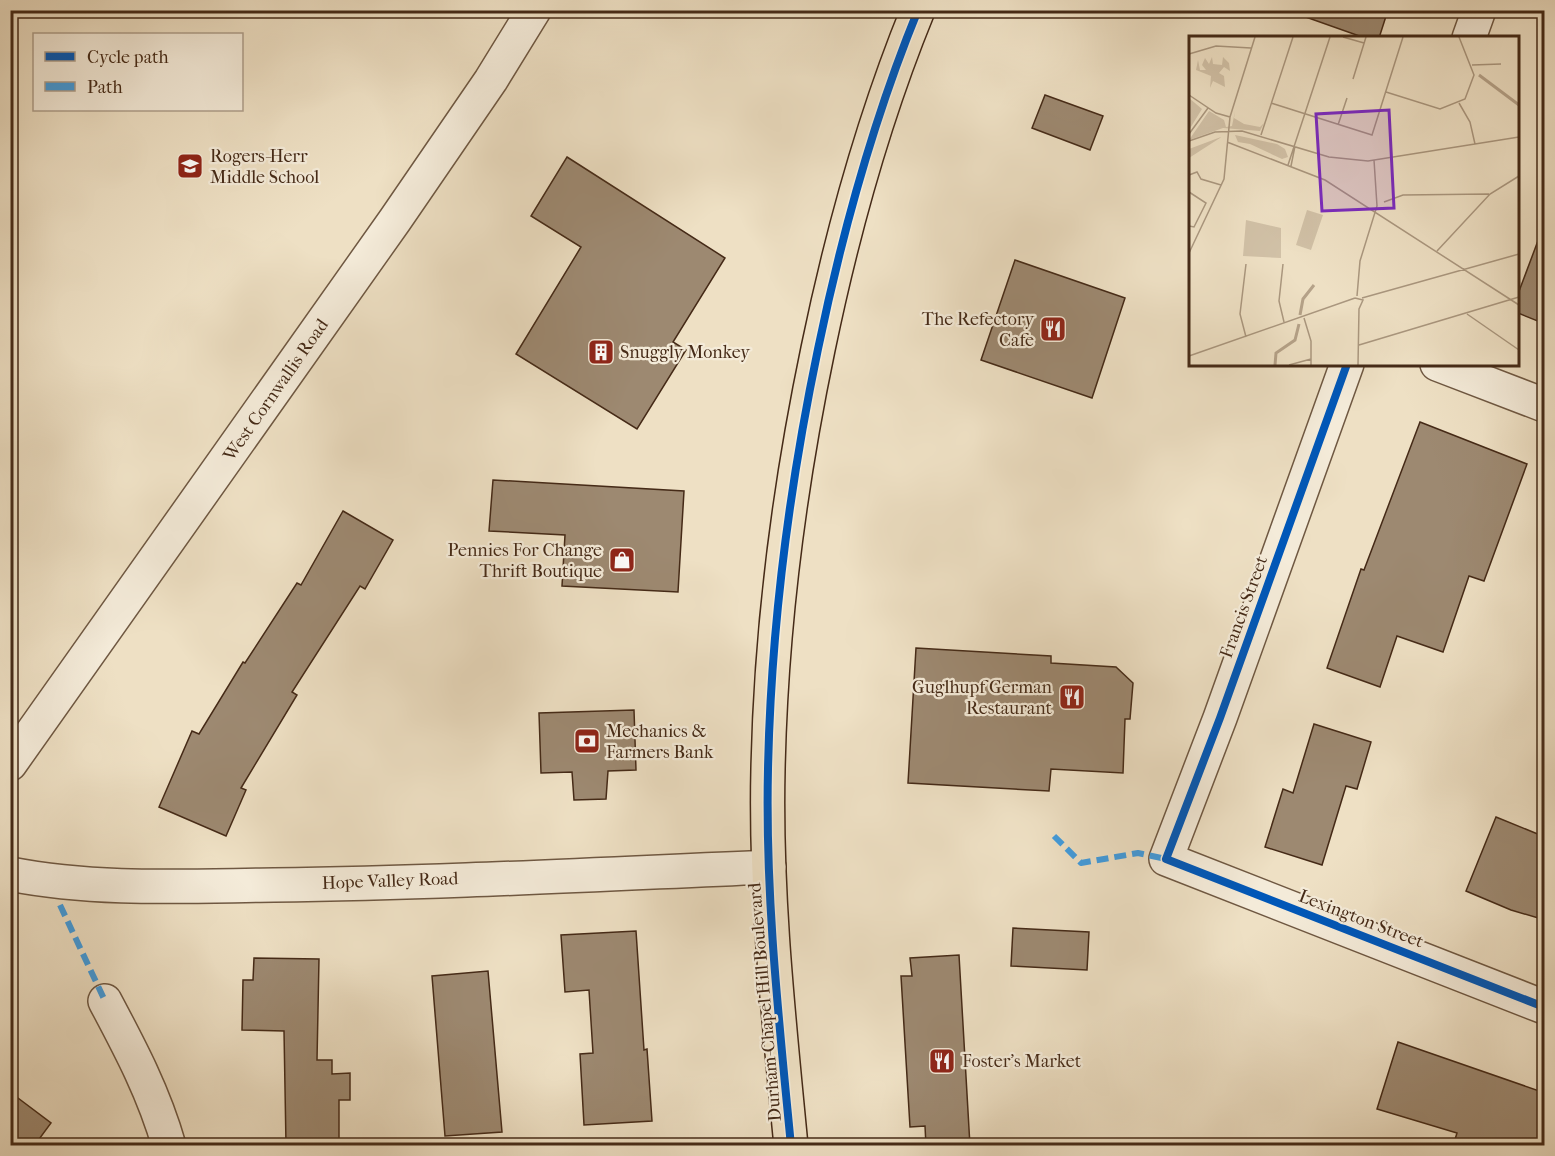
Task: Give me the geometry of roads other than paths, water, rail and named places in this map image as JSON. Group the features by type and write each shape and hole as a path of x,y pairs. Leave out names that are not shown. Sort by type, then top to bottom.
{"main road":[{"name":"Durham-Chapel Hill Boulevard","path":"791,1146 778,1012 769,867 768,770 773,649 780,578 798,451 832,285 852,202 877,120 918,10"}],"street":[{"name":"West Cornwallis Road","path":"10,764 389,228 491,80 534,10"},
{"path":"1470,36 1479,10"},
{"name":"Francis Street","path":"1166,859 1220,718 1346,366"},
{"path":"1442,366 1545,405"},
{"name":"Lexington Street","path":"1166,859 1545,1007"},
{"name":"Hope Valley Road","path":"10,874 53,881 144,886 321,884 769,867"},
{"path":"105,1000 145,1077 159,1109 169,1146"}],"place":[{"name":"Rogers-Herr Middle School","path":"190,166"},
{"name":"The Refectory Cafe","path":"1053,329"},
{"name":"Snuggly Monkey","path":"601,352"},
{"name":"Pennies For Change Thrift Boutique","path":"622,560"},
{"name":"Guglhupf German Restaurant","path":"1072,697"},
{"name":"Mechanics & Farmers Bank","path":"587,741"},
{"name":"Foster's Market","path":"942,1061"}]}
